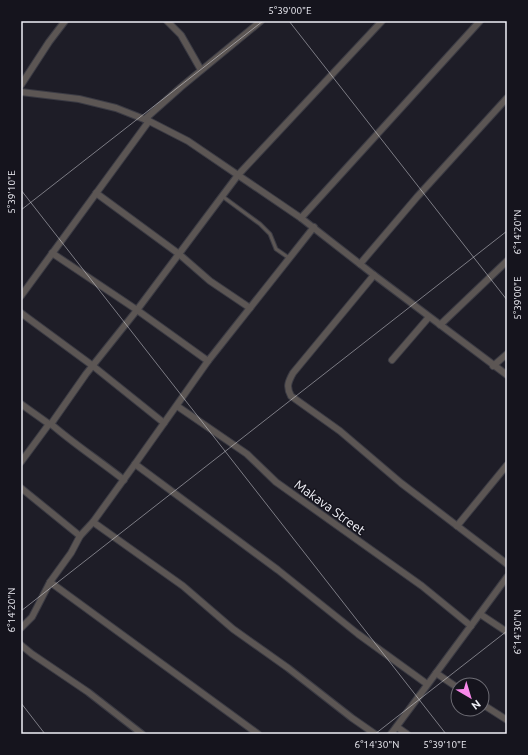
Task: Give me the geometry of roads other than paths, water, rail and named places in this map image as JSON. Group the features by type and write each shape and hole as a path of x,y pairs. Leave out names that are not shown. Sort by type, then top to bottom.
{"street":[{"path":"21,85 48,42 65,21"},
{"path":"167,21 181,35 201,70"},
{"path":"21,296 147,120 201,70 261,21"},
{"path":"21,462 238,175 382,21"},
{"path":"301,218 480,21"},
{"path":"21,92 79,98 116,108 147,120 188,141 314,227 374,276 507,375"},
{"path":"360,264 417,197 507,98"},
{"path":"96,193 179,254 210,281 250,308"},
{"path":"21,628 32,617 50,582 71,553 80,536 93,522 136,464 208,361 314,227"},
{"path":"52,254 137,310 208,361"},
{"path":"440,324 507,261"},
{"path":"374,276 293,373 288,383 291,396 340,431 401,483 507,564"},
{"path":"21,313 93,366 164,423"},
{"path":"392,360 429,317"},
{"path":"494,366 507,354"},
{"path":"21,404 103,463 124,480"},
{"name":"Makava Street","path":"177,406 247,454 276,482 422,586 471,626"},
{"path":"136,464 278,570 358,634 427,684"},
{"path":"457,526 507,464"},
{"path":"21,488 80,536"},
{"path":"93,522 183,586 233,630 288,668 375,734"},
{"path":"391,734 507,577"},
{"path":"50,582 258,734"},
{"path":"480,614 507,632"},
{"path":"21,645 88,692 142,734"},
{"path":"436,673 450,683"},
{"path":"490,709 507,720"},
{"path":"396,727 407,734"}],"lane":[{"path":"222,196 260,224 270,234 276,249 289,258"}]}
